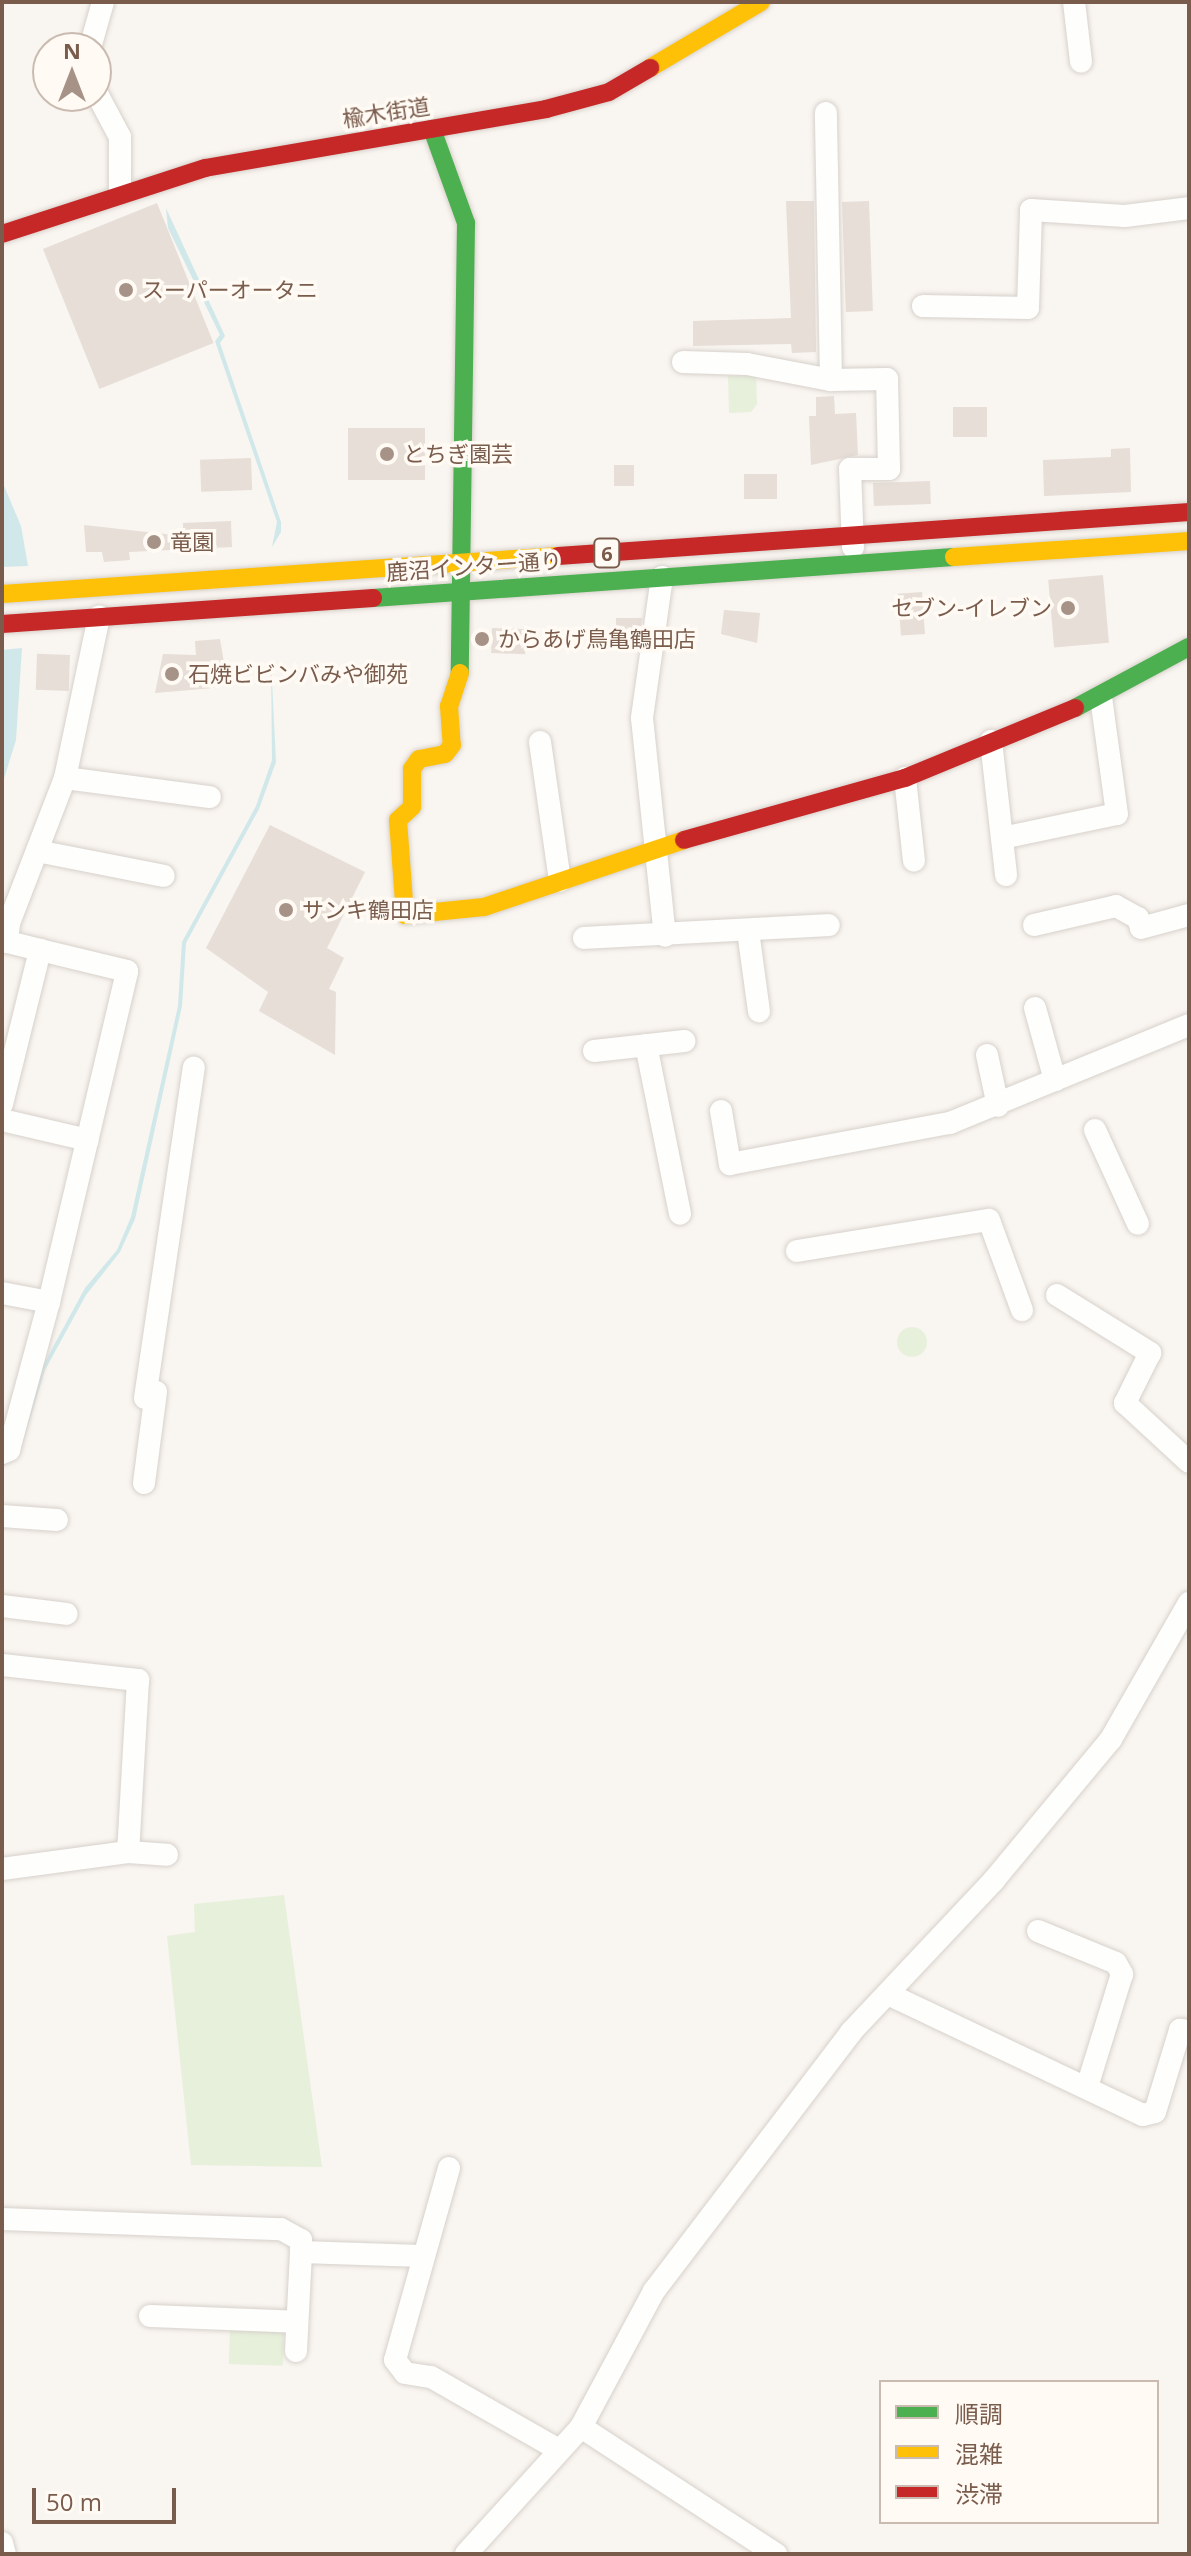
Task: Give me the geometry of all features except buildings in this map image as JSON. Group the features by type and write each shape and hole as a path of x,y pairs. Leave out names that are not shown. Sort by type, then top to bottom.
{"street":[{"path":"95,32 103,2"},
{"name":"楡木街道","path":"2,234 120,191 205,168 432,129 609,92 730,11 761,2"},
{"path":"1074,2 1081,62"},
{"path":"107,112 120,137 120,191"},
{"path":"826,113 831,380"},
{"path":"432,129 466,223 464,590 459,683 449,706 452,745 445,754 419,759 412,769 412,807 398,820 405,915 484,907 658,847 905,778 1101,697 1189,647"},
{"path":"923,306 1028,308 1031,210 1125,216 1189,208"},
{"path":"683,362 747,364 831,380 887,379 889,469 850,469 853,562"},
{"name":"鹿沼インター通り","path":"2,594 1189,512"},
{"name":"鹿沼インター通り","path":"2,624 853,562 1189,541"},
{"path":"662,577 642,718 665,936"},
{"path":"2,1453 9,1450 49,1302 127,971 5,942 65,778 99,617"},
{"path":"1002,838 1117,814 1101,697"},
{"path":"991,741 1006,875"},
{"path":"540,742 560,881"},
{"path":"65,778 210,797"},
{"path":"905,778 914,861"},
{"path":"37,851 164,876"},
{"path":"1034,925 1116,906 1138,918 1141,928 1189,915"},
{"path":"584,938 829,925"},
{"path":"748,931 759,1011"},
{"path":"2,1104 40,950"},
{"path":"1035,1008 1055,1080"},
{"path":"721,1111 730,1164 950,1123 998,1106 1189,1025"},
{"path":"594,1051 684,1041"},
{"path":"646,1045 680,1214"},
{"path":"987,1055 998,1106"},
{"path":"144,1483 151,1395 194,1068"},
{"path":"2,1120 88,1140"},
{"path":"1095,1130 1138,1224"},
{"path":"797,1251 989,1220 1022,1310"},
{"path":"2,1293 49,1302"},
{"path":"1057,1295 1150,1353 1125,1403 1189,1462"},
{"path":"2,1516 57,1520"},
{"path":"466,2554 581,2427 654,2291 697,2229 888,1994 1020,1850 1111,1739 1189,1603"},
{"path":"2,1606 67,1614"},
{"path":"2,1665 138,1680 128,1852"},
{"path":"2,1869 128,1852 167,1855"},
{"path":"1038,1931 1116,1963 1122,1974 1087,2087"},
{"path":"888,1994 1143,2115 1155,2112 1180,2030 1189,2031"},
{"path":"449,2168 395,2360 405,2373 431,2377 559,2450"},
{"path":"2,2219 281,2229 301,2240 296,2351"},
{"path":"301,2252 422,2256"},
{"path":"150,2316 297,2322"},
{"path":"581,2427 776,2554"},
{"path":"2,2543 5,2554"}],"green space":[{"path":"756,375 757,404 751,412 729,413 728,376"},
{"path":"912,1327 923,1331 927,1342 923,1353 912,1357 901,1353 897,1342 901,1331"},
{"path":"284,1895 322,2167 191,2165 167,1936 195,1932 194,1904"},
{"path":"230,2328 284,2330 283,2366 229,2364"}],"water":[{"path":"166,208 225,336 220,343 281,522 281,532 272,547 277,522 215,341 220,335 168,228"},
{"path":"2,481 21,526 28,566 2,567"},
{"path":"22,648 16,740 2,785 2,650"},
{"path":"271,661 276,762 259,809 186,943 182,1006 135,1219 120,1252 86,1295 45,1370 19,1455 2,1467 41,1369 85,1288 117,1250 131,1217 178,1006 182,942 256,806 272,760"}],"traffic: fast":[{"path":"432,129 466,223 460,673"},
{"path":"373,598 954,557"},
{"path":"1075,708 1189,647"}],"traffic: slow":[{"path":"650,68 761,2"},
{"path":"954,557 1189,541"},
{"path":"2,594 558,556"},
{"path":"460,673 449,706 452,745 445,754 419,759 412,769 412,807 398,820 405,915 484,907 684,840"}],"traffic: jam":[{"path":"2,234 205,168 546,109 609,92 650,68"},
{"path":"558,556 1189,512"},
{"path":"2,624 373,598"},
{"path":"684,840 905,778 1075,708"}],"place":[{"name":"スーパーオータニ","path":"126,290"},
{"name":"とちぎ園芸","path":"387,454"},
{"name":"竜園","path":"154,542"},
{"name":"セブン-イレブン","path":"1068,608"},
{"name":"からあげ鳥亀鶴田店","path":"482,639"},
{"name":"石焼ビビンバみや御苑","path":"172,674"},
{"name":"サンキ鶴田店","path":"286,910"}]}
